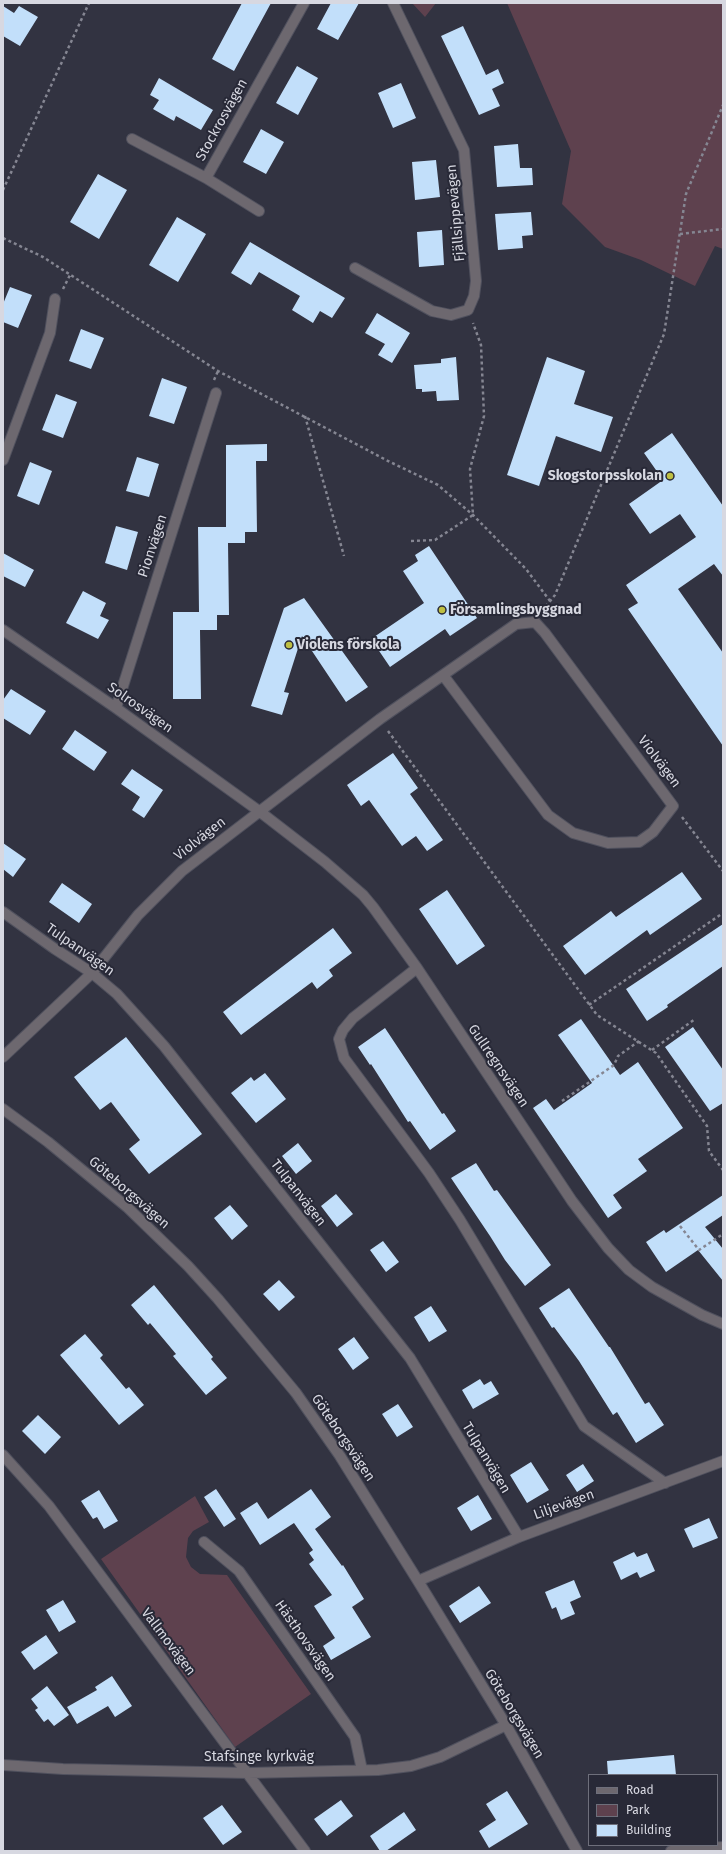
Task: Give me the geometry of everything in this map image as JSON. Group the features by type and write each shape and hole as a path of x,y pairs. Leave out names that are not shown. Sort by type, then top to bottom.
{"street":[{"name":"Stockrosvägen","path":"132,139 206,178 304,3"},
{"name":"Fjällsippevägen","path":"393,3 464,150 476,281 474,296 468,310"},
{"path":"206,178 260,211"},
{"path":"355,268 432,311 451,315 468,310"},
{"path":"3,460 50,333 55,299"},
{"name":"Pionvägen","path":"116,708 216,393"},
{"name":"Violvägen","path":"3,1057 92,973 138,915 182,871 380,719 516,624 535,622 545,633 673,806 653,832 639,842 608,843 573,833 548,815 443,675"},
{"name":"Solrosvägen","path":"3,630 116,708 259,811"},
{"name":"Gullregnsvägen","path":"259,811 325,862 373,907 417,968 572,1202 608,1248 629,1270 652,1287 702,1315 723,1324"},
{"name":"Tulpanvägen","path":"3,912 92,973 117,994 164,1046 410,1358 519,1537"},
{"path":"417,968 353,1018 343,1030 339,1039 344,1058 429,1173 460,1220 584,1426 665,1483"},
{"name":"Göteborgsvägen","path":"3,1109 48,1142 127,1206 188,1266 218,1299 296,1393 340,1456 418,1581 506,1725 577,1851"},
{"name":"Vallmovägen","path":"3,1455 49,1506 305,1851"},
{"name":"Liljevägen","path":"418,1581 519,1537 723,1461"},
{"name":"Hästhovsvägen","path":"204,1542 239,1571 355,1736 362,1770"},
{"name":"Stafsinge kyrkväg","path":"3,1765 63,1769 248,1773 396,1768 440,1757 506,1725"},
{"path":"671,1851 723,1847"}],"path":[{"path":"3,190 89,3"},
{"path":"535,622 555,595 664,334 686,194 723,105"},
{"path":"680,234 723,229"},
{"path":"3,238 43,257 218,371 438,485 473,515 526,569 550,601"},
{"path":"468,310 482,345 484,416 470,469 473,515"},
{"path":"305,416 344,556"},
{"path":"411,541 435,540 473,515"},
{"path":"380,719 597,1015 656,1052 707,1126 709,1151 723,1170"},
{"path":"673,806 723,871"},
{"path":"590,1005 723,913"},
{"path":"652,1050 696,1019"},
{"path":"562,1101 614,1065 618,1056 639,1041"},
{"path":"680,1226 699,1250 723,1234"}],"green space":[{"path":"412,3 436,3 425,17"},
{"path":"507,3 723,3 723,249 715,246 695,286 641,260 605,247 562,204 571,151"},
{"path":"195,1496 209,1522 193,1531 188,1538 186,1557 191,1567 200,1574 227,1575 311,1694 235,1747 101,1559"}],"building":[{"path":"242,3 271,3 234,71 212,59"},
{"path":"331,3 359,3 338,40 317,29"},
{"path":"3,6 14,13 19,6 38,17 20,46 3,36"},
{"path":"463,26 486,75 498,69 504,83 492,89 500,106 479,115 441,36"},
{"path":"297,66 318,78 298,115 276,103"},
{"path":"159,78 213,110 201,130 176,116 174,121 153,109 159,100 150,95"},
{"path":"401,83 416,118 393,128 378,93"},
{"path":"261,129 284,142 266,174 243,162"},
{"path":"518,144 520,168 532,168 533,185 497,187 494,146"},
{"path":"436,160 440,197 415,200 412,162"},
{"path":"98,174 127,190 99,239 70,222"},
{"path":"531,212 533,235 522,236 523,248 498,250 495,214"},
{"path":"177,217 206,234 178,282 149,265"},
{"path":"442,230 444,265 419,267 417,232"},
{"path":"250,242 345,298 332,318 320,311 313,323 292,310 300,296 259,272 251,285 231,273"},
{"path":"10,287 32,295 18,328 3,322 3,304"},
{"path":"377,313 410,333 392,363 378,355 385,344 365,333"},
{"path":"81,329 104,338 91,369 69,361"},
{"path":"456,357 459,400 437,401 436,391 422,392 422,389 416,389 414,365 441,363 441,359"},
{"path":"547,357 585,371 574,404 613,417 601,452 556,436 539,486 507,475"},
{"path":"162,378 187,387 174,424 149,416"},
{"path":"56,394 77,402 63,438 42,430"},
{"path":"672,433 723,506 723,576 714,564 678,589 723,653 723,746 628,609 638,603 626,585 696,537 680,514 650,534 629,504 663,480 644,453"},
{"path":"267,444 267,461 256,461 257,532 245,532 245,543 228,543 229,615 217,615 217,630 200,630 201,699 173,699 173,612 199,612 198,527 226,527 226,445"},
{"path":"137,457 159,464 149,497 126,491"},
{"path":"30,462 52,471 39,505 17,496"},
{"path":"116,526 138,532 127,570 105,563"},
{"name":"Församlingsbyggnad","path":"429,546 477,618 450,636 445,629 390,667 371,639 424,603 403,571 418,561 415,555"},
{"path":"3,553 34,570 25,587 3,576"},
{"path":"83,591 106,603 100,616 109,620 98,639 66,623"},
{"path":"304,598 368,687 346,702 302,636 284,692 289,693 282,715 251,706 284,608"},
{"path":"11,689 46,711 30,735 3,718 3,700"},
{"path":"75,730 107,752 94,771 62,749"},
{"path":"393,753 418,788 410,794 443,840 427,851 416,836 402,846 369,800 361,806 347,785"},
{"path":"132,769 163,790 144,818 132,810 140,797 121,784"},
{"path":"3,843 26,859 13,877 3,869"},
{"path":"682,872 702,899 650,935 647,930 585,975 563,946 611,911 616,917"},
{"path":"62,883 92,904 79,923 49,902"},
{"path":"447,890 485,946 457,965 419,909"},
{"path":"723,924 723,966 667,1005 668,1007 647,1021 626,989"},
{"path":"333,928 352,953 329,970 333,976 317,989 312,982 241,1035 223,1012"},
{"path":"581,1019 620,1075 638,1062 683,1128 638,1159 647,1171 613,1195 622,1208 608,1218 533,1108 546,1099 554,1110 592,1083 558,1035"},
{"path":"693,1027 723,1070 723,1103 710,1111 665,1047"},
{"path":"385,1028 442,1114 444,1113 456,1131 430,1150 410,1121 408,1122 371,1064 370,1065 358,1047"},
{"path":"126,1037 202,1134 149,1174 129,1149 140,1140 111,1102 100,1110 74,1077"},
{"path":"265,1073 286,1099 256,1123 231,1093 251,1077 254,1081"},
{"path":"298,1143 312,1161 296,1174 282,1156"},
{"path":"476,1163 494,1191 497,1190 551,1265 525,1286 505,1260 451,1178"},
{"path":"336,1194 353,1214 337,1227 321,1206"},
{"path":"723,1195 723,1215 705,1227 723,1249 723,1281 698,1250 666,1272 646,1242 664,1230 666,1233"},
{"path":"230,1205 248,1226 232,1240 214,1218"},
{"path":"383,1241 399,1262 386,1272 370,1250"},
{"path":"279,1280 295,1297 279,1311 263,1294"},
{"path":"154,1285 213,1357 211,1359 227,1378 206,1395 173,1356 176,1354 150,1323 148,1325 131,1305"},
{"path":"569,1288 610,1347 645,1404 649,1402 664,1425 636,1443 617,1412 613,1415 579,1361 554,1327 552,1328 539,1308"},
{"path":"431,1306 447,1331 429,1342 414,1317"},
{"path":"85,1334 103,1355 100,1358 126,1389 129,1387 144,1405 119,1425 60,1355"},
{"path":"354,1337 369,1358 353,1370 338,1349"},
{"path":"480,1379 484,1385 491,1381 499,1394 473,1409 462,1390"},
{"path":"398,1404 413,1427 397,1437 382,1414"},
{"path":"38,1415 61,1437 45,1454 22,1431"},
{"path":"531,1462 549,1490 527,1503 510,1475"},
{"path":"583,1464 594,1481 577,1492 566,1475"},
{"path":"216,1489 236,1519 224,1527 204,1497"},
{"path":"311,1489 331,1517 315,1529 342,1566 343,1565 364,1599 352,1607 371,1637 331,1660 323,1646 335,1638 314,1606 332,1595 309,1564 314,1560 309,1553 313,1550 294,1523 260,1545 240,1513 257,1502 268,1519"},
{"path":"99,1490 118,1521 104,1529 97,1517 93,1519 81,1501"},
{"path":"478,1495 492,1519 471,1531 457,1508"},
{"path":"709,1518 718,1538 693,1548 684,1529"},
{"path":"634,1552 637,1557 647,1553 655,1571 640,1578 637,1572 621,1580 613,1562"},
{"path":"574,1580 581,1597 570,1602 575,1614 561,1620 556,1607 552,1609 545,1592"},
{"path":"479,1586 491,1603 460,1623 449,1606"},
{"path":"63,1600 76,1622 59,1632 46,1610"},
{"path":"46,1635 58,1653 34,1670 21,1652"},
{"path":"112,1676 132,1706 115,1717 108,1706 77,1724 67,1707 97,1690 95,1687"},
{"path":"47,1686 69,1715 54,1726 48,1719 44,1722 35,1710 38,1708 31,1699"},
{"path":"674,1755 676,1774 608,1774 607,1761"},
{"path":"507,1791 528,1824 489,1848 479,1831 496,1820 486,1804"},
{"path":"341,1800 353,1816 327,1836 314,1819"},
{"path":"222,1805 242,1832 223,1845 203,1818"},
{"path":"404,1812 416,1830 386,1851 380,1851 370,1836"}],"place":[{"name":"Skogstorpsskolan","path":"670,476"},
{"name":"Församlingsbyggnad","path":"442,610"},
{"name":"Violens förskola","path":"289,645"}]}
